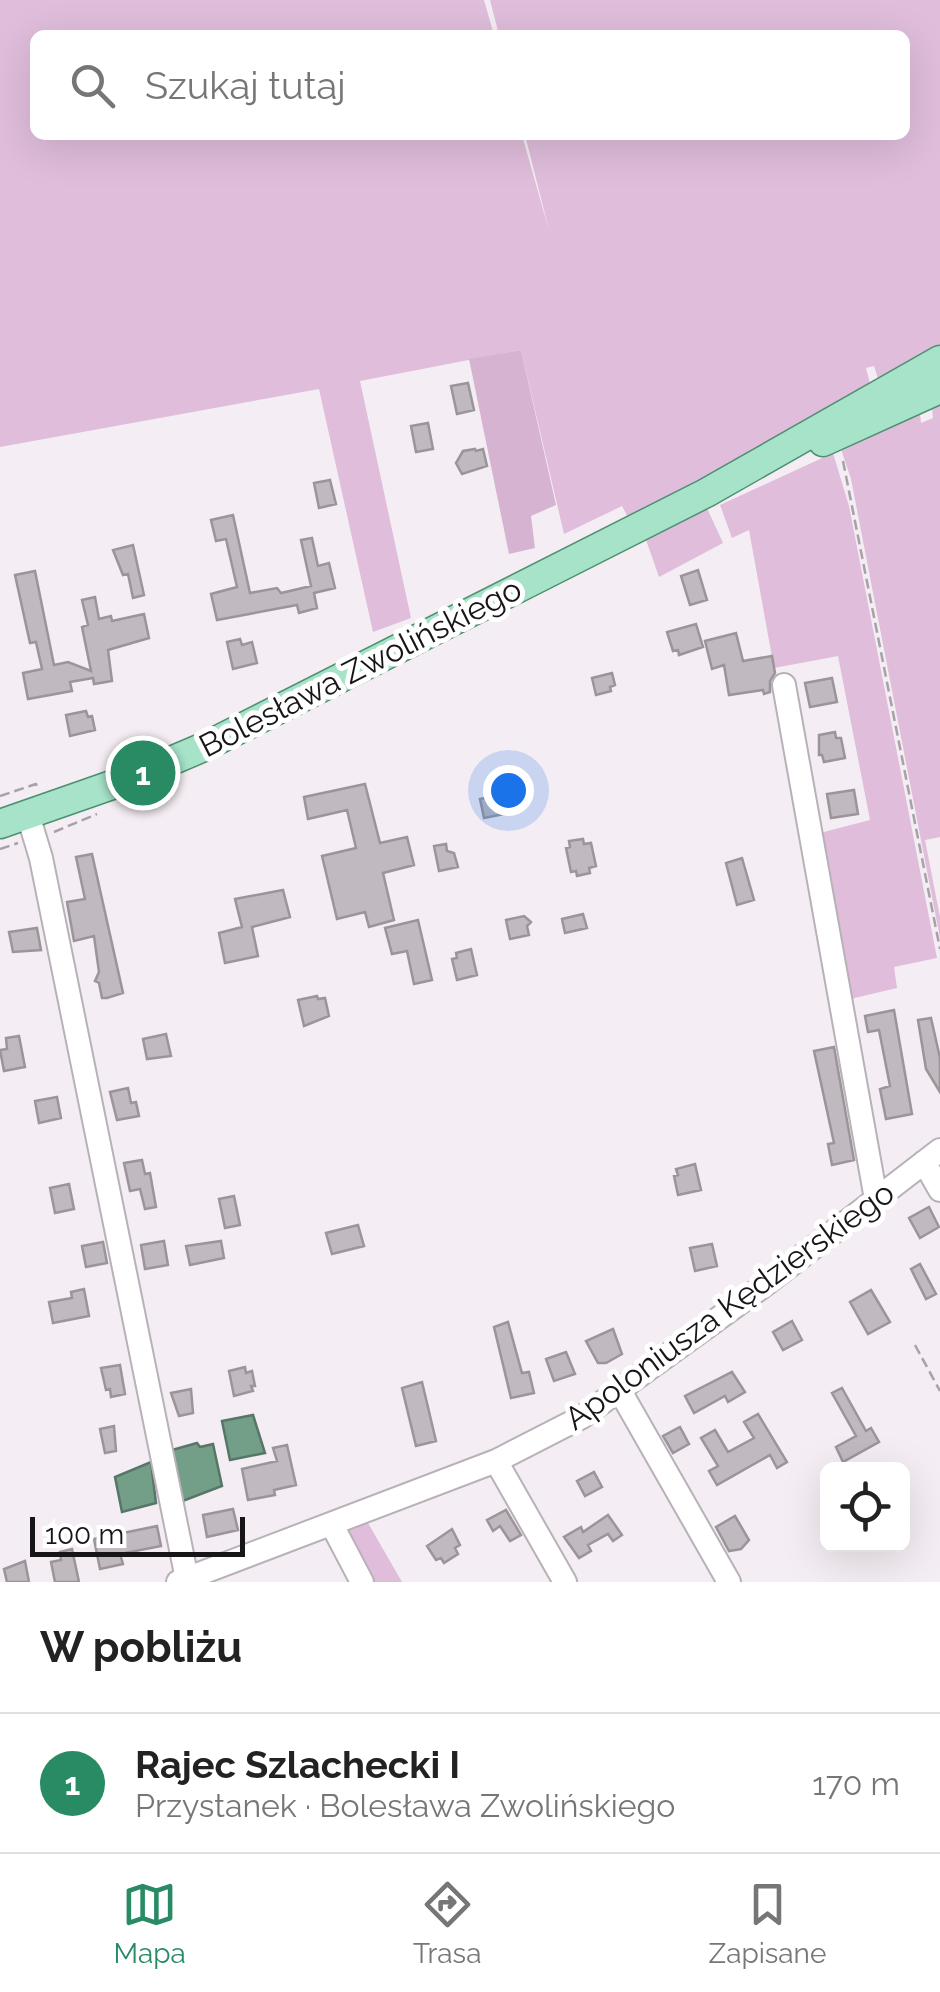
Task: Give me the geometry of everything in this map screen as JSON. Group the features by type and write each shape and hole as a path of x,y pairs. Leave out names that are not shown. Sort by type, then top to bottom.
{"main road":[{"name":"Bolesława Zwolińskiego","path":"0,824 129,779 206,746 711,490 940,360"},
{"name":"Bolesława Zwolińskiego","path":"711,490 940,388"}],"street":[{"path":"784,685 876,1199"},
{"path":"28,815 41,858 183,1580"},
{"path":"932,1156 940,1190"},
{"name":"Apoloniusza Kędzierskiego","path":"183,1580 496,1462 582,1418 932,1156"},
{"path":"620,1391 729,1582"},
{"path":"496,1462 565,1582"},
{"path":"332,1525 362,1582"}],"path":[{"path":"843,461 940,948"},
{"path":"916,1345 940,1391"}],"shaded area":[{"path":"0,0 484,0 493,30 30,30 30,140 523,140 550,234 526,140 910,140 910,30 498,30 490,0 940,0 940,350 879,382 874,366 866,368 871,387 630,521 622,506 564,534 521,350 360,381 411,618 373,632 319,389 0,447"},
{"path":"521,350 556,505 531,516 535,548 509,554 469,359"},
{"path":"940,404 940,837 925,840 940,917 940,938 851,479 841,449 920,414 921,423 933,418 932,408"},
{"path":"833,453 849,506 937,958 894,967 897,988 846,1000 820,833 870,820 838,656 774,668 749,530 732,538 720,505"},
{"path":"706,506 723,543 659,577 645,537"},
{"path":"253,1415 265,1453 230,1460 222,1421"},
{"path":"197,1443 200,1447 213,1444 222,1486 180,1502 172,1450"},
{"path":"151,1462 156,1503 122,1512 115,1477"},
{"path":"368,1523 402,1582 365,1582 344,1531"}],"building":[{"path":"468,383 474,410 457,414 451,386"},
{"path":"428,423 433,449 416,452 411,426"},
{"path":"483,449 487,466 462,474 456,463 463,451"},
{"path":"330,480 336,504 319,508 314,483"},
{"path":"233,515 250,593 277,588 281,593 311,586 301,540 312,538 318,566 329,563 335,588 314,593 317,608 299,613 297,605 217,620 211,594 237,587 226,539 216,541 211,520"},
{"path":"133,545 144,595 133,598 128,574 123,575 113,550"},
{"path":"698,570 707,600 690,605 681,576"},
{"path":"35,571 54,665 68,662 91,671 82,627 88,625 82,600 95,597 99,619 111,616 112,621 144,614 149,638 108,650 112,681 94,684 93,678 70,682 72,691 28,699 23,673 42,669 36,642 30,643 15,575"},
{"path":"696,624 703,647 679,655 678,650 673,651 667,632"},
{"path":"736,633 743,661 772,656 775,673 770,692 729,695 724,665 712,669 705,641"},
{"path":"240,639 242,645 252,642 257,663 233,669 227,642"},
{"path":"612,673 615,685 610,687 611,691 596,695 592,678"},
{"path":"832,678 837,702 810,707 805,683"},
{"path":"86,711 88,717 92,716 95,730 70,736 66,715"},
{"path":"835,732 836,738 841,738 845,758 824,762 819,755 819,735"},
{"path":"365,784 380,843 407,837 414,865 383,873 394,920 369,927 365,912 337,919 322,856 356,848 347,810 308,819 304,797"},
{"path":"854,790 858,814 831,818 827,794"},
{"path":"500,795 504,814 484,818 480,799"},
{"path":"583,839 584,844 591,843 596,866 589,868 590,873 577,876 576,871 571,872 566,848 570,847 569,841"},
{"path":"446,844 458,867 439,871 434,846"},
{"path":"92,854 123,993 107,998 102,998 95,981 99,972 94,936 74,941 67,902 85,899 76,857"},
{"path":"742,858 754,900 737,905 726,863"},
{"path":"283,890 290,917 252,927 258,956 225,963 219,933 242,927 235,899"},
{"path":"583,914 587,928 565,933 562,919"},
{"path":"524,916 531,922 527,926 529,935 510,939 506,920"},
{"path":"418,920 432,980 414,984 407,951 392,954 385,928"},
{"path":"37,928 41,950 13,952 9,932"},
{"path":"471,949 477,975 457,980 452,959 457,958 456,953"},
{"path":"325,998 329,1016 304,1026 298,1000"},
{"path":"894,1010 912,1114 886,1119 880,1089 890,1086 879,1030 868,1032 865,1016"},
{"path":"931,1018 940,1058 940,1092 926,1069 918,1020"},
{"path":"166,1034 171,1056 147,1059 143,1039"},
{"path":"19,1036 25,1067 4,1071 0,1050 7,1049 6,1038"},
{"path":"834,1047 854,1160 832,1165 828,1144 834,1143 814,1051"},
{"path":"128,1088 139,1116 117,1120 110,1092"},
{"path":"57,1097 61,1118 39,1123 35,1101"},
{"path":"142,1160 145,1174 150,1173 156,1207 145,1209 140,1189 130,1191 124,1163"},
{"path":"695,1164 701,1190 678,1195 676,1169"},
{"path":"69,1184 74,1209 55,1213 50,1188"},
{"path":"234,1196 240,1225 225,1228 219,1199"},
{"path":"929,1207 939,1227 920,1238 909,1218"},
{"path":"358,1225 364,1246 332,1254 326,1233"},
{"path":"164,1241 168,1265 145,1269 141,1245"},
{"path":"221,1241 224,1258 190,1265 186,1246"},
{"path":"103,1242 107,1263 86,1267 82,1246"},
{"path":"712,1244 717,1266 695,1271 690,1248"},
{"path":"920,1264 936,1294 926,1299 911,1269"},
{"path":"84,1289 89,1316 53,1323 49,1302 72,1298 71,1292"},
{"path":"871,1290 890,1322 868,1334 850,1302"},
{"path":"792,1321 802,1340 783,1350 773,1332"},
{"path":"508,1322 522,1373 529,1372 534,1393 511,1398 494,1327"},
{"path":"613,1329 622,1354 598,1363 586,1341"},
{"path":"566,1352 575,1374 554,1381 546,1359"},
{"path":"120,1365 125,1394 111,1397 101,1368"},
{"path":"245,1367 246,1373 252,1371 255,1386 251,1386 253,1391 234,1396 229,1371"},
{"path":"732,1372 745,1392 728,1402 725,1396 694,1413 685,1396"},
{"path":"422,1382 436,1441 416,1446 402,1388"},
{"path":"842,1388 866,1431 871,1428 879,1442 843,1462 836,1447 856,1436 832,1393"},
{"path":"191,1389 193,1413 179,1416 171,1393"},
{"path":"758,1414 787,1462 777,1468 770,1455 717,1485 709,1471 718,1466 701,1438 715,1430 728,1452 754,1438 744,1422"},
{"path":"114,1426 116,1451 105,1453 100,1429"},
{"path":"680,1427 689,1444 673,1453 663,1436"},
{"path":"287,1445 296,1485 274,1490 275,1495 248,1500 242,1469 277,1461 273,1448"},
{"path":"594,1472 602,1487 585,1496 577,1481"},
{"path":"233,1509 238,1530 207,1537 203,1515"},
{"path":"506,1510 521,1535 510,1541 500,1526 493,1531 487,1520"},
{"path":"608,1515 622,1535 613,1541 608,1534 588,1545 591,1551 579,1558 564,1537 581,1527 583,1532"},
{"path":"735,1516 749,1540 741,1549 729,1551 716,1527"},
{"path":"157,1526 161,1546 120,1554 123,1564 100,1569 94,1539"},
{"path":"452,1529 460,1545 455,1548 458,1554 444,1563 441,1558 436,1560 427,1546"},
{"path":"72,1549 79,1582 55,1582 51,1562 61,1560 60,1552"},
{"path":"25,1561 29,1582 7,1582 4,1569"}],"place":[{"name":"Rajec Szlachecki I","path":"143,773"}]}
